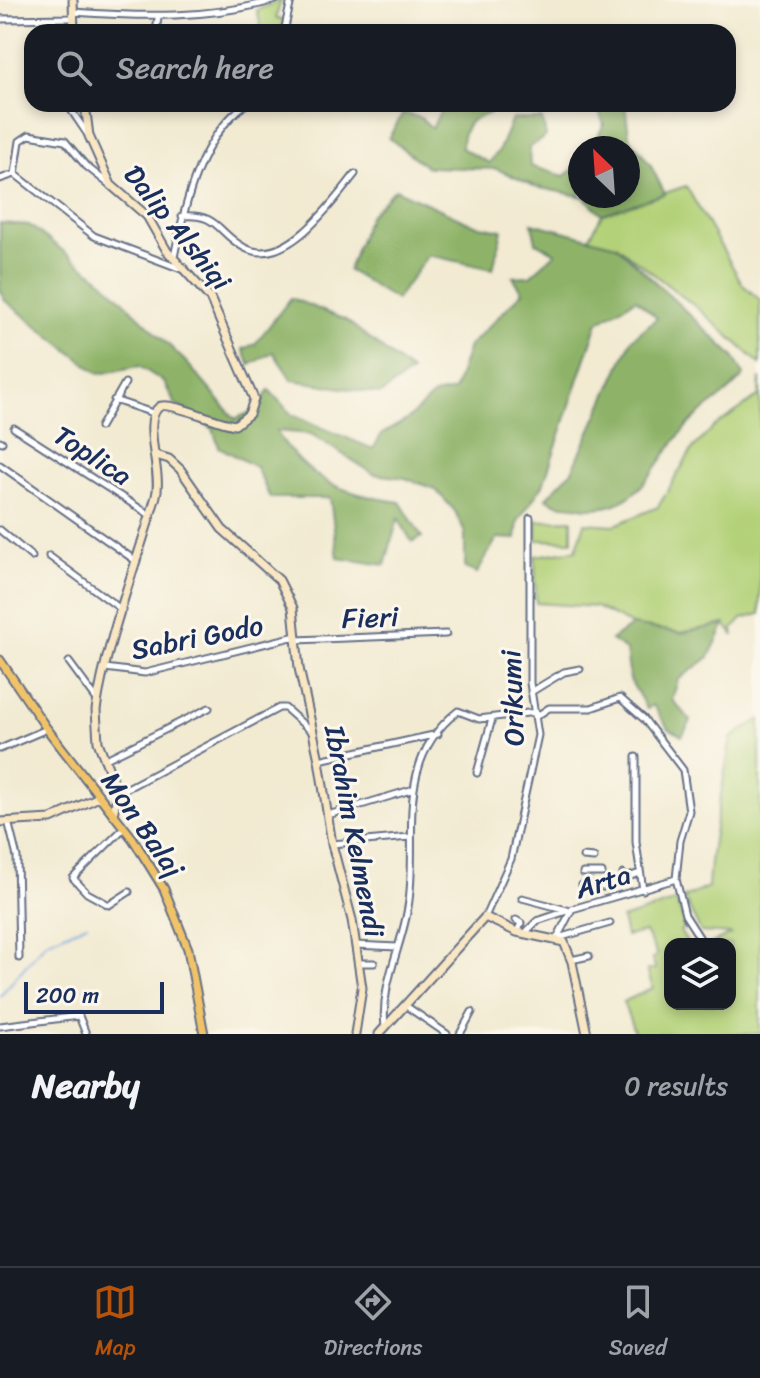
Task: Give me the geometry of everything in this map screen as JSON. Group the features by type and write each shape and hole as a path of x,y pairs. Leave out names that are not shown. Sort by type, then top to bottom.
{"main road":[{"name":"Mon Balaj","path":"0,660 47,729 147,860 177,916 192,965 204,1034"}],"street":[{"path":"73,0 74,24"},
{"path":"0,19 73,15 158,18 238,11 276,0"},
{"path":"286,24 291,0"},
{"path":"157,24 158,18"},
{"name":"Dalip Alshiqi","path":"72,112 89,136 111,185 147,216 173,258 210,298 252,391 252,406 245,419 235,425 216,422 171,405 161,406 153,413"},
{"name":"Dalip Alshiqi","path":"86,112 89,136"},
{"path":"173,258 188,191 227,117 234,112"},
{"path":"15,174 20,141 29,135 65,141 86,166 111,185"},
{"path":"0,179 15,174"},
{"path":"15,174 94,236 184,270"},
{"path":"182,216 211,218 245,248 261,252 301,237 355,174"},
{"path":"100,427 125,383"},
{"path":"113,814 118,793 104,760 97,731 97,700 159,485 151,432 153,413 114,400"},
{"name":"Toplica","path":"14,428 150,515"},
{"name":"Ibrahim Kelmendi","path":"156,455 175,463 222,529 279,580 293,608 332,844 358,963 362,996 355,1034"},
{"path":"0,465 136,561"},
{"name":"Orikumi","path":"485,917 511,859 535,753 536,714 531,692 530,518"},
{"path":"0,530 32,557"},
{"path":"49,556 123,610"},
{"name":"Fieri","path":"296,638 446,634"},
{"name":"Sabri Godo","path":"105,668 145,673 296,638"},
{"path":"69,662 97,700"},
{"path":"531,692 564,672 580,669"},
{"path":"382,1031 397,947 409,903 414,789 426,752 458,711 475,719 492,719 536,714 549,708 591,708 620,698 644,719 675,757 685,780 689,811 680,841 676,879 685,915 700,938"},
{"path":"104,760 209,708"},
{"path":"118,793 279,708 285,708 313,733"},
{"path":"477,773 492,719"},
{"path":"0,749 47,729"},
{"path":"319,760 438,734"},
{"path":"636,757 636,842 643,890"},
{"path":"328,815 414,789"},
{"path":"19,958 17,857 4,822 51,819 99,797"},
{"path":"124,828 73,878 87,893 109,905 129,892"},
{"path":"332,844 410,837"},
{"path":"583,857 594,858"},
{"path":"583,873 602,873"},
{"path":"623,874 625,878 640,873"},
{"name":"Arta","path":"557,938 568,911 676,879"},
{"path":"582,885 603,887"},
{"path":"522,898 568,911"},
{"path":"520,933 537,921 568,911"},
{"path":"382,1031 485,917 520,933 557,938 610,923"},
{"path":"516,920 521,923 520,933"},
{"path":"557,938 565,945 571,960 587,1034"},
{"path":"355,945 397,947"},
{"path":"571,960 589,956"},
{"path":"358,963 374,963"},
{"path":"406,1006 436,1031 447,1034"},
{"path":"460,1034 472,1012"},
{"path":"0,1026 79,1016 86,1034"}],"green space":[{"path":"281,0 276,18 284,20 283,24 260,24 257,10"},
{"path":"440,112 491,112 471,121 463,135 461,148 489,163 499,150 512,119 542,119 546,136 529,148 530,166 564,176 568,173 568,194 536,187 497,169 427,167 389,138 403,113 421,118 432,128"},
{"path":"599,112 626,112 629,136 598,136 604,124"},
{"path":"640,151 650,164 665,194 640,202"},
{"path":"686,186 743,285 760,300 760,364 701,311 616,245 589,239 602,214 620,208 640,208 640,201"},
{"path":"395,189 475,225 502,230 493,269 428,255 396,300 348,270 369,216"},
{"path":"596,208 621,208 602,214"},
{"path":"0,223 29,225 103,281 186,362 235,419 256,410 269,390 292,415 373,449 382,434 408,419 434,395 454,391 469,346 523,292 513,277 530,276 556,253 536,242 532,223 616,245 733,356 744,375 694,419 634,493 619,503 602,508 554,503 546,498 572,471 632,339 657,318 636,299 598,322 543,485 518,521 516,539 497,538 477,573 465,568 465,533 455,511 435,489 405,478 374,474 311,434 276,431 301,462 328,482 360,495 400,502 422,537 412,542 398,518 385,565 338,558 330,498 270,498 256,467 219,447 213,429 175,404 164,382 139,366 99,374 4,300 0,288"},
{"path":"291,298 346,320 411,372 381,394 292,380 273,352 250,365 243,349 255,344"},
{"path":"760,378 760,614 742,619 733,629 734,636 725,624 681,633 632,625 596,607 536,603 535,556 576,550 585,523 615,525 658,507 693,448 715,426 759,396"},
{"path":"572,520 572,541 537,540 537,521"},
{"path":"725,624 709,657 678,680 672,700 691,721 682,736 668,728 653,705 647,709 630,680 626,650 611,640 632,625 681,633"},
{"path":"760,719 760,1034 635,1034 623,1002 653,988 647,970 656,969 652,959 657,955 645,932 626,936 622,919 676,901 686,926 680,931 684,938 664,938 664,1010 736,1010 736,938 723,938 732,934 701,932 684,898 708,887 714,831 731,738"}],"waterway":[{"path":"0,996 46,942 87,924"}]}
